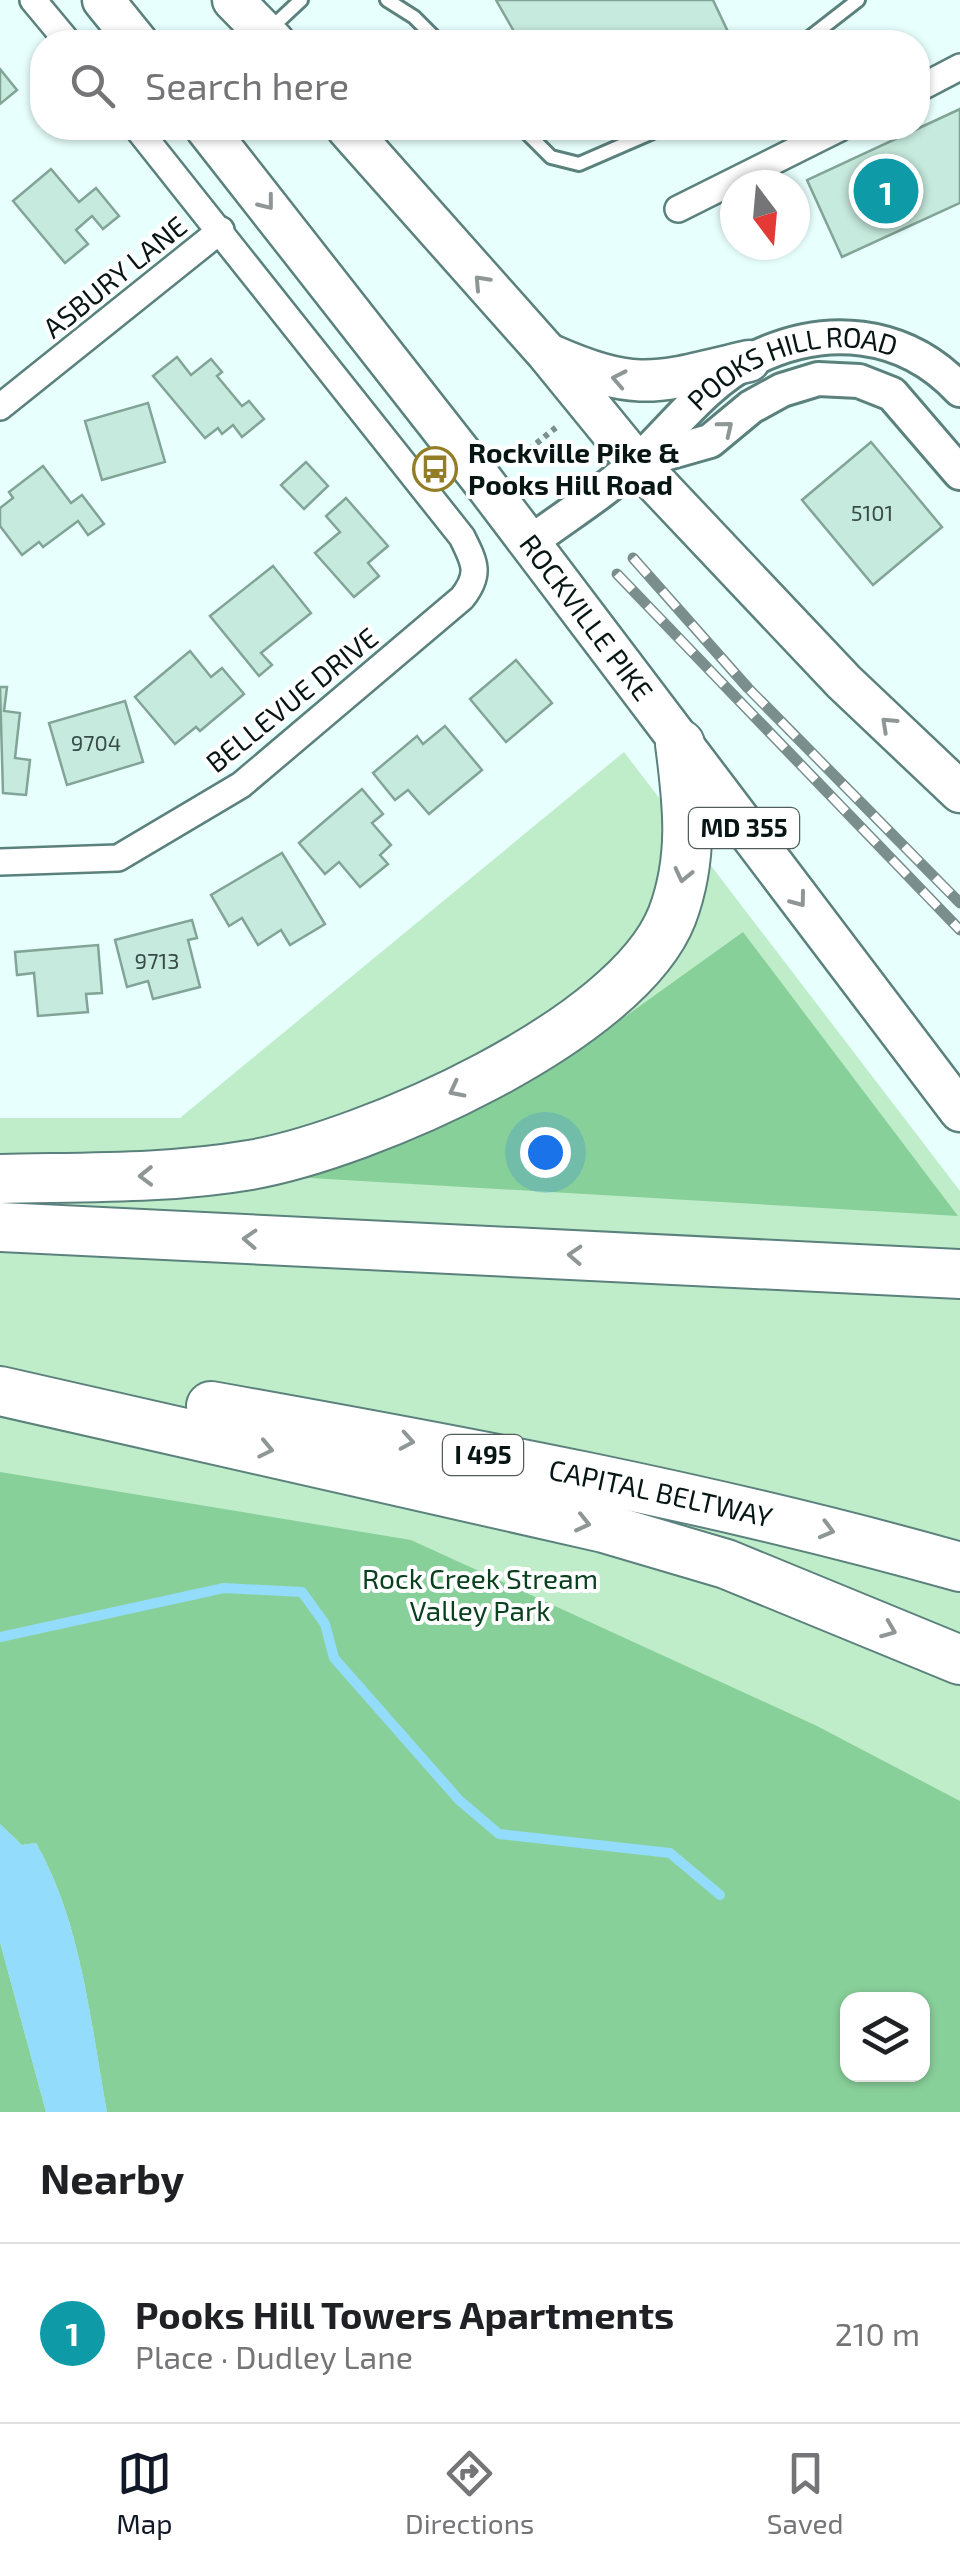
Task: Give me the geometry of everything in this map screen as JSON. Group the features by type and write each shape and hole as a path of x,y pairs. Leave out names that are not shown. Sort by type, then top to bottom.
{"highway":[{"path":"0,1179 165,1176 253,1164 329,1145 411,1114 551,1038 607,998 632,973 671,919 686,871 691,824 680,744"},
{"path":"0,1228 960,1274"},
{"path":"672,1260 960,1307"},
{"name":"CAPITAL BELTWAY","path":"0,1372 576,1471 816,1526 960,1567"},
{"path":"0,1391 604,1528 726,1564 960,1660"}],"main road":[{"path":"103,0 127,30"},
{"path":"233,0 262,30"},
{"name":"ROCKVILLE PIKE","path":"215,140 960,1111"},
{"path":"358,140 548,353 636,462 844,682 960,792"},
{"path":"548,353 592,373 632,382 659,382 749,361"}],"street":[{"path":"33,0 58,30"},
{"path":"930,82 960,67"},
{"name":"ROCKVILLE PIKE","path":"147,140 442,510 476,565"},
{"path":"678,210 816,140"},
{"name":"ASBURY LANE","path":"0,407 221,230"},
{"name":"POOKS HILL ROAD","path":"528,544 636,462 678,419 749,361 798,342 849,336 900,345 939,368 960,390"},
{"name":"POOKS HILL ROAD","path":"636,462 710,441 752,407 782,390 818,379 858,381 892,394 960,473"},
{"name":"BELLEVUE DRIVE","path":"0,862 118,858 240,785 462,598 476,580 476,565"}],"lane":[{"path":"276,30 300,0"},
{"path":"387,0 414,16 427,30"},
{"path":"819,30 858,0"},
{"path":"534,140 551,157 580,164 635,140"}],"path":[{"path":"521,456 559,425"}],"green space":[{"name":"Rock Creek Stream Valley Park","path":"624,752 960,1191 960,2112 0,2112 0,1118 180,1118"},
{"path":"743,932 958,1216 293,1177 552,1069"},
{"path":"0,1472 411,1540 817,1726 960,1801 960,2112 107,2112 82,1974 64,1906 36,1843 22,1845 0,1824"},
{"path":"0,1942 46,2112 0,2112"}],"water":[{"path":"0,1824 22,1845 36,1843 64,1906 82,1974 107,2112 46,2112 0,1942"}],"building":[{"path":"496,0 713,0 727,30 513,30"},
{"path":"0,69 17,90 0,104"},
{"path":"960,109 960,203 842,257 810,187 810,179 893,140 930,140 930,123"},
{"path":"51,169 79,202 96,188 119,216 103,229 92,216 76,230 88,244 65,263 13,201"},
{"path":"177,357 191,375 211,359 222,372 217,376 242,406 249,401 264,419 242,437 233,425 222,434 218,428 205,438 153,376"},
{"path":"148,403 165,462 102,480 85,421"},
{"path":"871,442 942,527 873,585 802,500"},
{"path":"306,462 328,486 304,509 281,485"},
{"path":"43,466 71,503 82,495 104,524 88,535 78,521 43,547 39,542 22,555 0,526 0,508 13,498 9,492"},
{"path":"346,498 388,546 368,563 379,576 354,597 315,553 340,532 326,516"},
{"path":"273,566 311,613 261,653 272,665 259,676 210,616"},
{"path":"190,651 211,677 222,668 244,694 200,731 196,727 175,744 135,697"},
{"path":"516,660 552,703 506,742 470,699"},
{"path":"0,687 7,687 4,711 20,713 15,758 30,760 26,795 3,793"},
{"path":"125,701 143,762 67,785 49,723"},
{"path":"445,726 482,770 429,814 408,790 395,800 373,773 417,736 423,744"},
{"path":"362,789 383,814 372,823 391,845 380,855 388,864 360,887 339,862 325,874 299,843"},
{"path":"282,853 325,924 290,945 281,930 258,945 242,918 229,926 211,895"},
{"path":"192,920 197,938 188,940 200,987 153,999 148,981 127,987 115,940"},
{"path":"98,945 102,993 86,994 88,1012 38,1016 34,973 17,975 15,952"}],"waterway":[{"path":"0,1637 224,1588 302,1592 325,1624 334,1658 459,1800 499,1834 670,1853 720,1895"}],"railway":[{"path":"633,558 748,688 960,903"},
{"path":"617,574 960,930"}],"place":[{"name":"Pooks Hill Towers Apartments","path":"886,191"},
{"name":"Rockville Pike & Pooks Hill Road","path":"435,469"}]}
